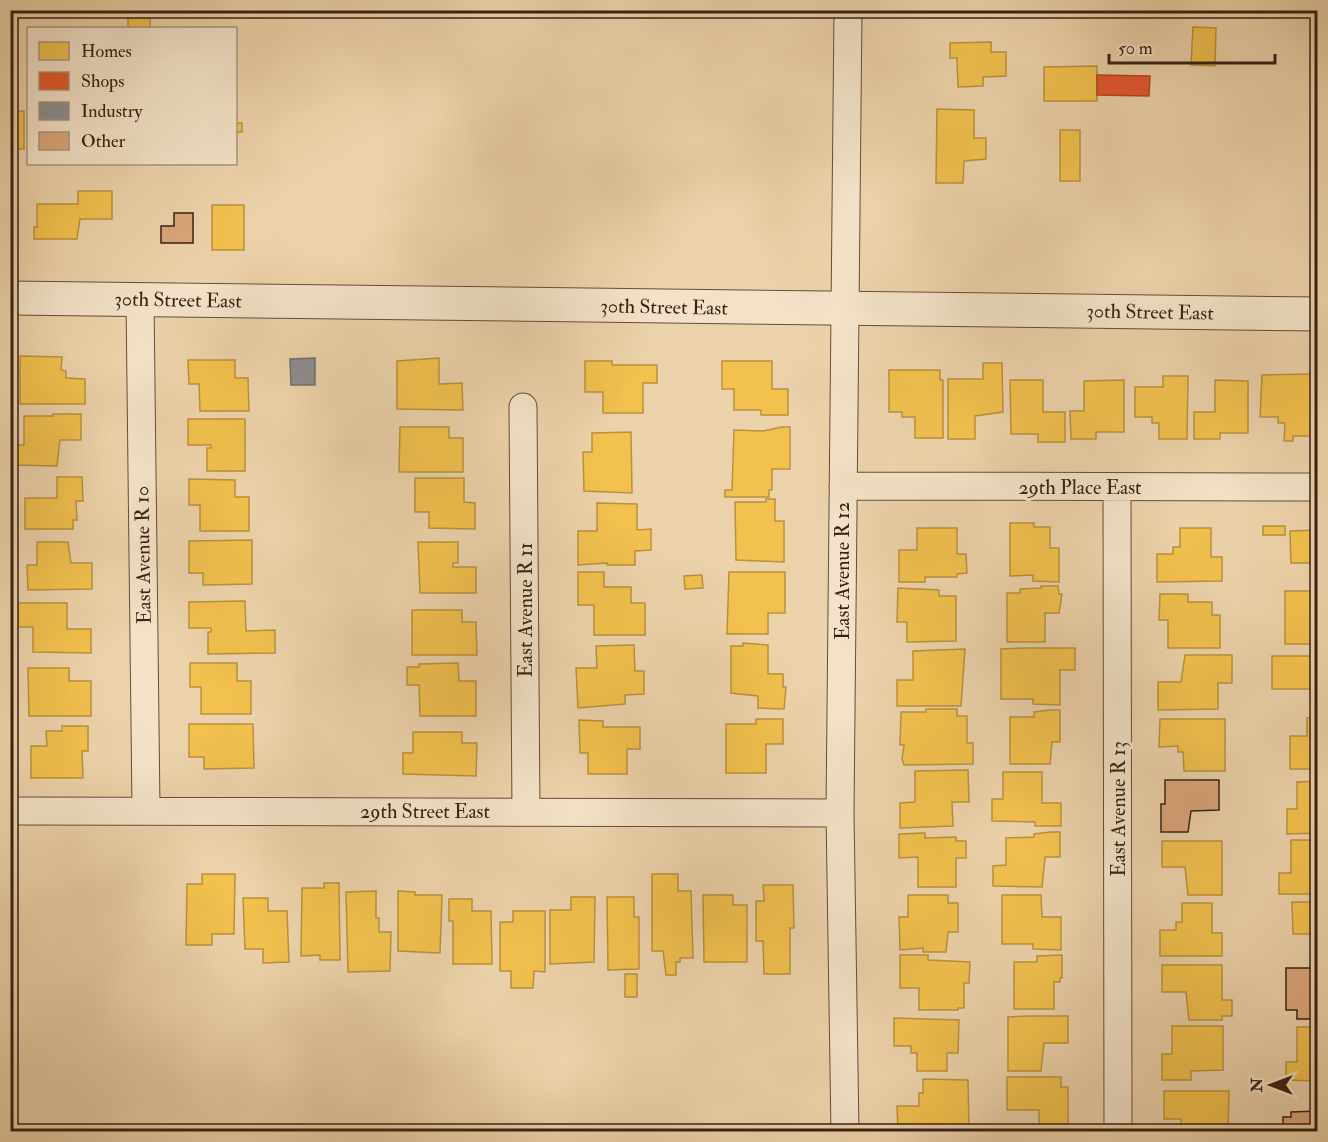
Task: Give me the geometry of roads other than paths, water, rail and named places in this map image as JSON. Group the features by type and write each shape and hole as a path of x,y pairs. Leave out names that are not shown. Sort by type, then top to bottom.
{"street":[{"name":"East Avenue R 12","path":"845,1131 840,813 848,10"},
{"name":"30th Street East","path":"10,298 1317,314"},
{"name":"East Avenue R 10","path":"140,300 146,810"},
{"name":"East Avenue R 11","path":"523,407 526,812"},
{"name":"29th Place East","path":"843,486 1317,487"},
{"name":"East Avenue R 13","path":"1117,487 1118,1131"},
{"name":"29th Street East","path":"10,811 840,813"}]}
